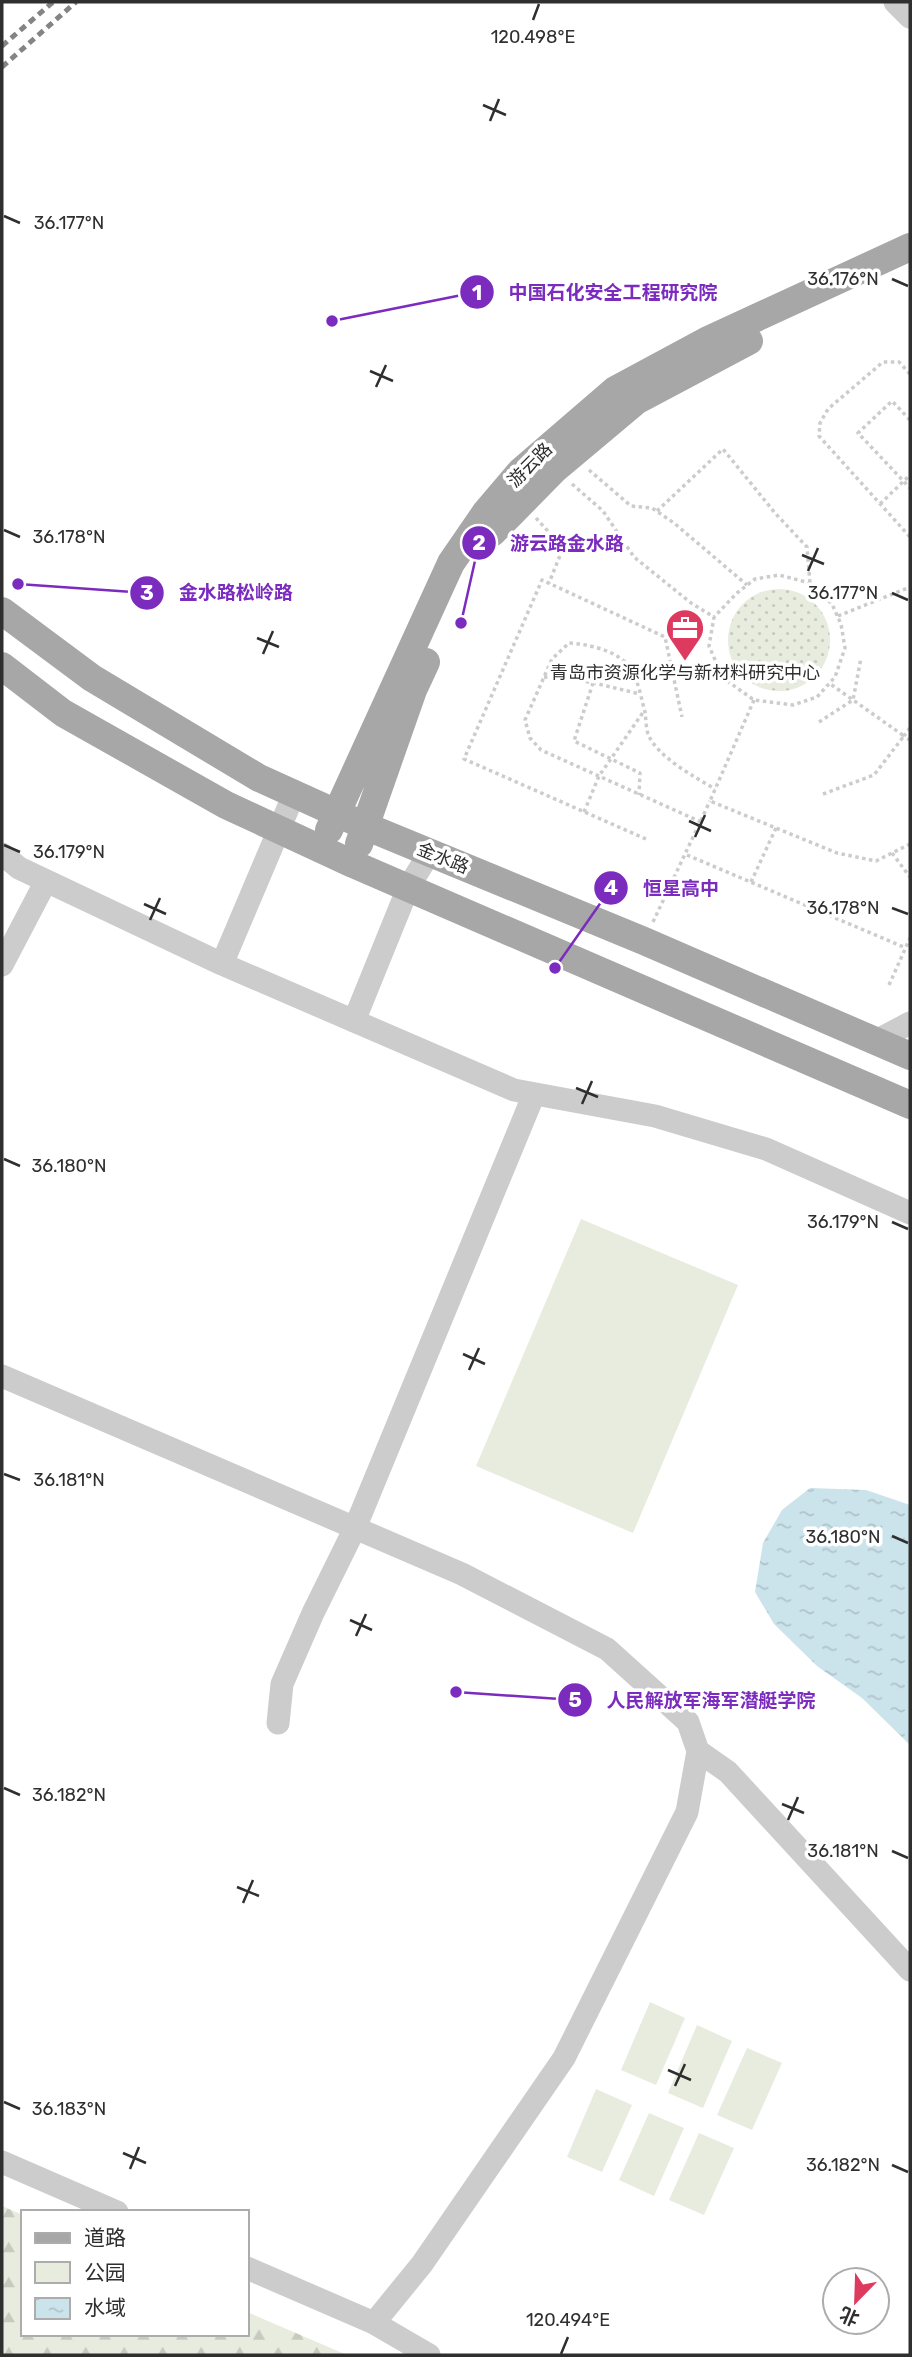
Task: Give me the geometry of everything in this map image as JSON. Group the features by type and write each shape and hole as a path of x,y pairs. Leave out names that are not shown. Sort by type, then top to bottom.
{"main road":[{"name":"游云路","path":"320,849 451,563 486,512 521,471 615,390 706,341 910,247"},
{"name":"游云路","path":"352,864 413,690 470,566 496,528 563,462 636,401 718,357 910,263"},
{"name":"金水路","path":"2,611 92,678 259,778 365,826 644,941 910,1056"},
{"path":"2,666 63,713 226,805 352,864 910,1105"}],"street":[{"path":"895,2 910,17"},
{"path":"222,964 294,794"},
{"path":"354,1021 408,888 430,852"},
{"path":"2,854 19,868 222,964 514,1090 655,1116 766,1149 910,1213"},
{"path":"2,965 46,881"},
{"path":"876,1041 910,1023"},
{"path":"278,1723 282,1684 355,1528 534,1094"},
{"path":"2,1376 462,1574 607,1649 688,1722 698,1751 687,1812 564,2059 422,2264 373,2323"},
{"path":"698,1751 728,1772 910,1970"},
{"path":"2,2162 112,2210"},
{"path":"248,2268 373,2323 429,2355"}],"path":[{"path":"910,374 899,362 883,362 828,409 820,423 820,436 910,537"},
{"path":"910,420 892,401 858,433 910,488"},
{"path":"657,511 723,449 775,513 807,547 810,583"},
{"path":"563,462 631,506 657,511 747,585"},
{"path":"563,462 603,511 634,557 691,603 713,617"},
{"path":"880,504 910,475"},
{"path":"521,502 563,548 549,583"},
{"path":"779,575 810,583 832,604 838,616 845,648 835,677 817,696 793,705 754,700 723,678 709,646 713,617 747,585 755,579 779,575"},
{"path":"646,839 464,759 542,580 665,636 682,717"},
{"path":"838,616 910,587"},
{"path":"701,822 541,750 530,738 525,720 552,659 569,643 586,644 614,655 629,666 640,694 648,735 661,751 679,766 715,789"},
{"path":"819,722 853,700 861,658"},
{"path":"544,677 593,683 640,694"},
{"path":"593,683 574,741 640,773 639,795"},
{"path":"829,683 910,740"},
{"path":"644,941 687,855 754,700"},
{"path":"584,812 599,776 644,711"},
{"path":"823,794 874,775 910,728"},
{"path":"710,801 837,853 876,861 910,844"},
{"path":"751,882 776,828"},
{"path":"892,853 910,877"},
{"path":"687,855 906,948"},
{"path":"889,985 910,938"}],"green space":[{"path":"779,589 798,593 815,604 826,621 830,640 826,659 815,676 798,687 779,691 760,687 743,676 732,659 728,640 732,621 743,604 760,593"},
{"path":"581,1219 738,1285 633,1533 476,1466"},
{"path":"650,2002 685,2018 656,2085 621,2070"},
{"path":"697,2025 732,2041 703,2108 668,2093"},
{"path":"747,2048 782,2063 752,2130 717,2115"},
{"path":"596,2089 632,2105 602,2172 567,2157"},
{"path":"649,2113 684,2128 654,2196 619,2180"},
{"path":"699,2133 734,2148 704,2215 669,2200"},
{"path":"2,2206 21,2214 21,2336 248,2336 248,2312 347,2355 2,2355"}],"water":[{"path":"810,1488 866,1490 910,1505 910,1745 862,1698 817,1666 774,1624 755,1592 763,1543 782,1510"}],"railway":[{"path":"2,46 53,2"},
{"path":"2,67 76,2"}],"place":[{"name":"中国石化安全工程研究院","path":"332,321"},
{"name":"金水路松岭路","path":"18,584"},
{"name":"游云路金水路","path":"461,623"},
{"name":"青岛市资源化学与新材料研究中心","path":"685,662"},
{"name":"恒星高中","path":"555,968"},
{"name":"人民解放军海军潜艇学院","path":"456,1692"}]}
